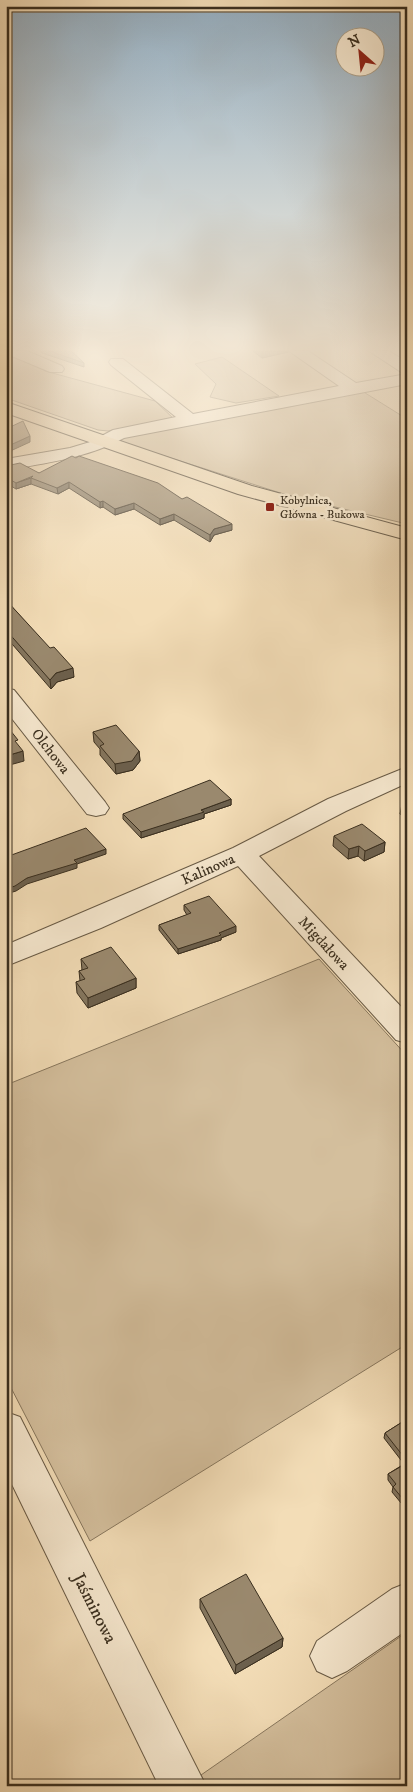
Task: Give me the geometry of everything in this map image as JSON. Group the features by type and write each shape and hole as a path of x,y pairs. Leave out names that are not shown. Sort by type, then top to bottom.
{"main road":[{"path":"86,435 245,490 407,534"}],"street":[{"path":"6,465 72,453 96,446 118,435"},
{"name":"Olchowa","path":"6,695 96,808"},
{"name":"Kalinowa","path":"6,956 91,921 242,854 337,805 407,774"},
{"name":"Migdałowa","path":"242,854 407,1032"},
{"name":"Jaśminowa","path":"6,1430 183,1786"},
{"path":"332,1656 407,1604"}],"shaded area":[{"path":"407,435 407,524 293,497 124,443 120,439 122,436"},
{"path":"319,959 407,1056 407,1344 90,1541 6,1378 6,1085"},
{"path":"407,1632 407,1786 206,1786 201,1775"}],"building":[{"path":"6,435 29,435 30,436 6,447"},
{"path":"72,456 76,458 79,456 158,483 182,499 187,497 232,524 214,529 210,535 174,514 160,519 134,503 115,509 103,501 100,502 69,482 57,488 31,478 33,476 16,483 6,477 6,466 20,463 39,473"},
{"path":"6,600 50,648 54,647 73,668 56,673 50,680 6,630"},
{"path":"6,725 18,740 15,741 23,751 6,756"},
{"path":"116,725 139,751 132,761 115,764 100,746 104,744 93,732"},
{"path":"210,780 231,799 201,810 204,812 141,832 123,814"},
{"path":"407,802 407,809 402,804"},
{"path":"362,824 385,842 365,851 359,846 349,849 334,836"},
{"path":"86,828 106,849 74,860 77,863 27,878 15,886 6,889 6,857"},
{"path":"209,896 236,926 219,933 221,935 178,949 159,925 191,913 184,905"},
{"path":"111,947 136,978 88,998 76,982 85,979 79,971 88,968 81,959"},
{"path":"407,1419 407,1461 385,1433"},
{"path":"407,1463 407,1504 393,1487 396,1484 388,1474"},
{"path":"246,1574 283,1638 236,1665 200,1599"}],"place":[{"name":"Kobylnica, Główna - Bukowa","path":"270,507"}]}
